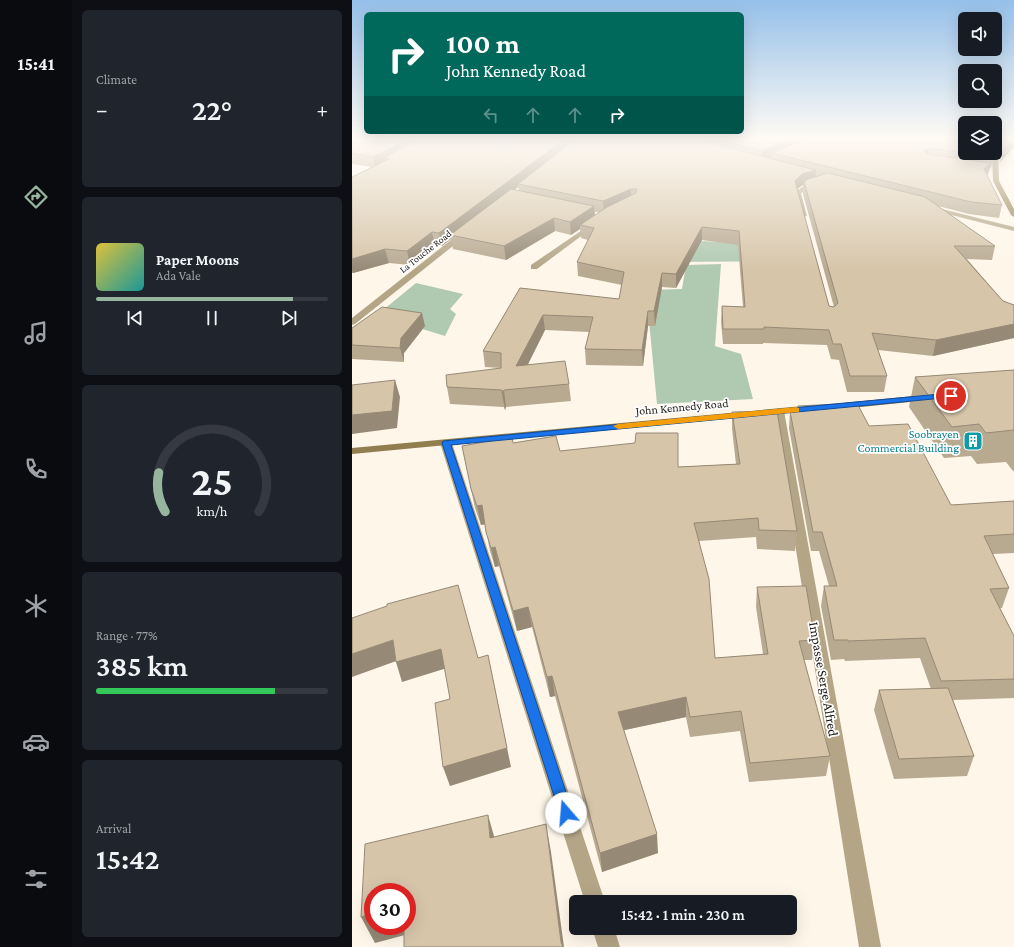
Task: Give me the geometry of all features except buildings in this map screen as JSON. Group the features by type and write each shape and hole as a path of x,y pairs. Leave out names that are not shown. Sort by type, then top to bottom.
{"main road":[{"path":"997,182 1014,214"},
{"name":"John Kennedy Road","path":"352,451 936,397"}],"street":[{"path":"806,226 798,192 804,188 822,182"},
{"path":"924,206 1014,229"},
{"path":"534,267 598,221"},
{"name":"La Touche Road","path":"352,322 469,230"},
{"name":"Impasse Serge Alfred","path":"779,411 870,947"},
{"path":"446,443 593,895"},
{"path":"606,935 610,947"}],"green space":[{"path":"729,228 796,261 672,262 677,240 724,242"},
{"path":"721,264 715,346 741,354 753,399 657,404 646,290 682,289 686,265"},
{"path":"416,283 463,294 450,309 456,314 445,336 377,315"}],"slow traffic":[{"path":"618,426 796,410"}],"place":[{"name":"Soobrayen Commercial Building","path":"973,441"}],"route":[{"path":"566,813 446,443 951,396"}]}
